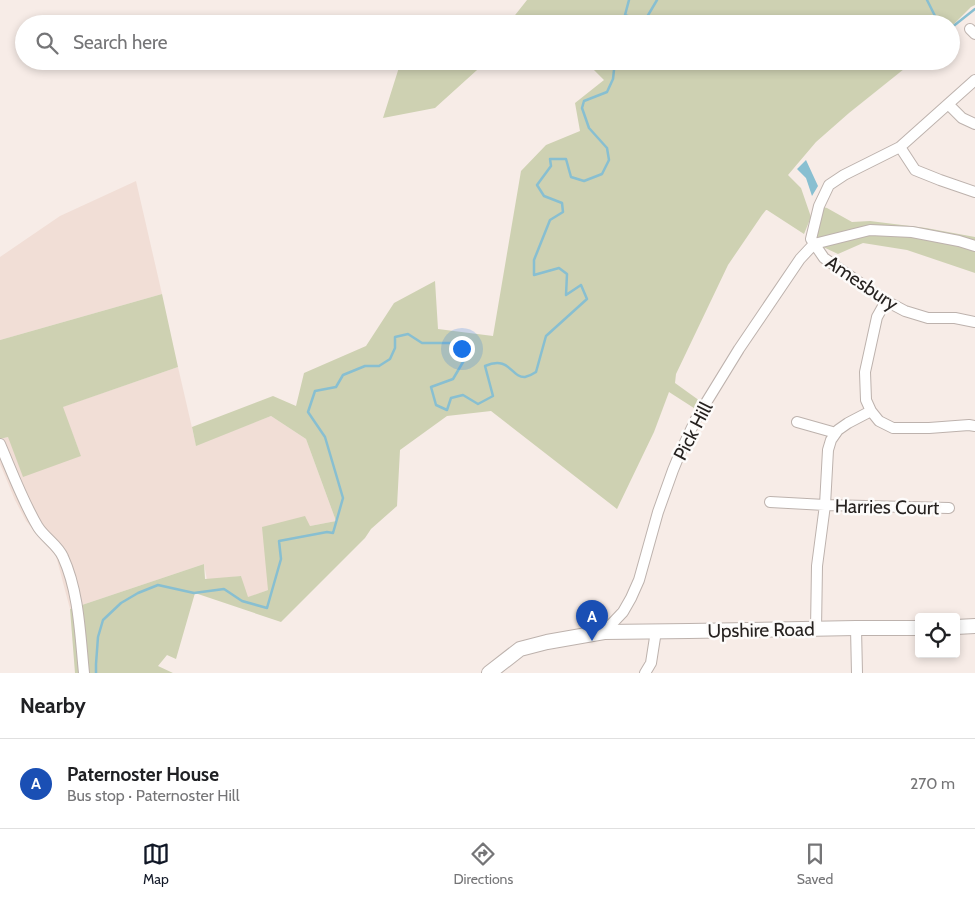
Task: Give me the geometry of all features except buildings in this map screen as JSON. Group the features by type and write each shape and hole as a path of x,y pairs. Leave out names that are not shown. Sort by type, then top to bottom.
{"street":[{"path":"975,80 900,147 882,160 844,175 829,185 819,206 812,242 870,230 912,232 975,246"},
{"path":"948,104 962,118 975,124"},
{"path":"900,147 915,170 975,192"},
{"name":"Amesbury","path":"812,242 824,258 886,301 905,311 928,318 955,318 975,322"},
{"name":"Pick Hill","path":"604,632 623,612 639,580 658,512 673,470 696,419 739,349 812,242"},
{"path":"886,301 877,317 865,372 866,400 870,411 879,421 893,428 929,428 969,424 975,426"},
{"path":"797,422 836,433 848,423 870,411"},
{"name":"Harries Court","path":"816,629 817,566 825,505 828,450 831,440 836,433"},
{"path":"0,444 28,508 39,528 62,554 71,578 84,673"},
{"name":"Harries Court","path":"770,502 949,508"},
{"path":"960,627 975,626"},
{"path":"856,628 857,673"},
{"name":"Upshire Road","path":"489,673 520,649 547,642 604,632 915,628"},
{"path":"645,673 651,663 656,631"}],"shaded area":[{"path":"136,181 162,294 0,340 0,257 60,216"},
{"path":"178,367 196,445 271,416 306,439 336,521 310,526 268,590 247,598 241,576 207,580 204,564 70,609 56,556 26,521 0,464 0,439 8,437 81,456 62,407"}],"green space":[{"path":"527,0 975,0 975,5 960,18 960,15 515,15"},
{"path":"398,70 477,70 435,108 383,118"},
{"path":"594,70 903,70 816,142 788,175 801,188 811,217 804,234 766,210 728,265 676,374 675,383 700,401 697,410 669,392 654,432 617,509 491,411 447,416 400,450 397,506 371,529 365,538 281,622 195,593 176,659 167,655 158,666 173,673 75,673 70,609 204,564 205,579 241,576 248,597 268,590 262,527 305,516 310,526 336,521 306,439 271,416 196,446 192,427 273,396 296,406 304,373 366,346 394,303 435,281 438,329 493,336 521,171 546,145 580,131 575,103 604,80"},
{"path":"819,206 827,208 852,222 870,221 926,228 975,237 975,273 907,250 863,243 838,254 811,239"},
{"path":"162,294 178,367 63,407 81,456 23,477 8,437 0,439 0,340"}],"water":[{"path":"806,160 818,186 812,196 806,178 797,169"}],"waterway":[{"path":"625,15 629,0"},
{"path":"648,15 657,0"},
{"path":"927,0 934,15"},
{"path":"960,21 975,9"},
{"path":"96,673 98,637 103,620 121,603 138,593 158,585 194,593 224,589 242,601 267,608 281,559 279,541 327,532 333,533 343,498 325,437 308,412 315,391 336,387 343,375 365,366 379,366 390,359 395,348 395,337 408,334 422,343 451,343 461,348 466,357 453,379 431,387 436,405 447,410 451,398 463,395 478,404 493,396 485,366 500,363 516,374 525,377 536,372 546,336 587,299 581,285 566,295 567,274 559,268 534,275 534,260 550,220 563,212 562,203 544,196 537,185 551,166 550,159 566,159 571,177 584,181 602,174 609,160 607,148 589,128 582,108 584,101 607,92 613,79 614,70"}],"place":[{"name":"Paternoster House","path":"592,641"}]}
